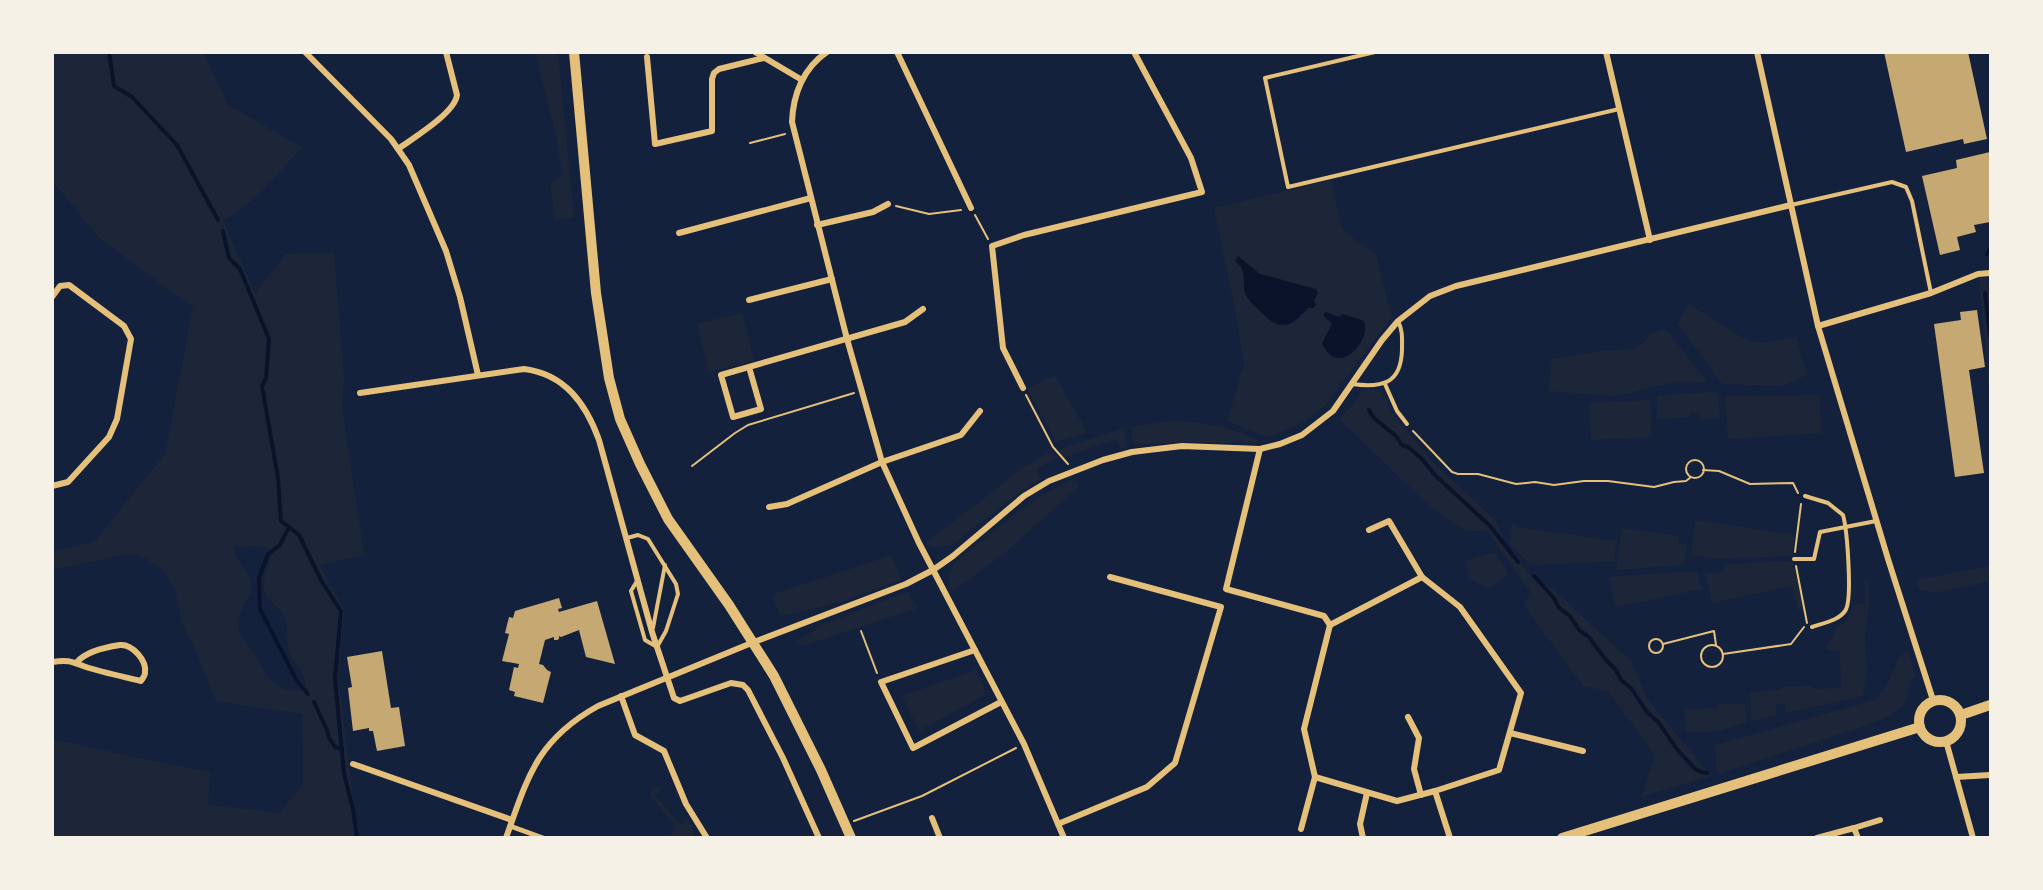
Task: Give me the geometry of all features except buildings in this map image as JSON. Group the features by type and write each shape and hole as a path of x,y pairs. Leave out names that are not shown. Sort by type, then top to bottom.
{"main road":[{"path":"574,52 596,293 614,401 640,464 668,519 753,642 797,721 851,837"},
{"path":"1933,700 1950,702 1961,715 1959,731 1956,736 1946,741 1930,740 1920,727 1921,711 1933,700"},
{"path":"1961,715 1990,705"},
{"path":"1562,837 1920,727"}],"street":[{"path":"305,52 391,139 417,182 446,251 460,297 478,375"},
{"path":"398,149 448,111 456,101 457,95 446,52"},
{"path":"755,52 801,80"},
{"path":"827,52 801,80 793,111 794,132 861,391 882,462 933,570 1024,744 1064,837"},
{"path":"897,52 972,208"},
{"path":"1023,388 1004,348 992,246 1024,235 1202,192 1191,158 1134,52"},
{"path":"1606,52 1650,240"},
{"path":"1756,52 1818,326 1933,700"},
{"path":"647,57 655,144 712,131 714,73 718,69 764,58"},
{"path":"680,233 811,198"},
{"path":"817,225 873,212 888,204"},
{"path":"506,837 528,776 549,743 581,715 621,696 753,642 886,592 933,570 1024,496 1049,481 1103,460 1142,451 1182,446 1260,449 1280,444 1310,429 1333,411 1382,340 1398,321 1409,310 1430,296 1456,286 1791,205"},
{"path":"1818,326 1931,293 1978,274 1990,273"},
{"path":"749,300 832,279"},
{"path":"52,297 60,286 69,285 124,326 131,339 117,419 109,437 68,482 52,486"},
{"path":"749,367 761,409 733,417 721,375 905,322 923,309"},
{"path":"360,393 513,370 536,371 557,381 574,393 587,411 599,440 637,581 674,698 680,701 731,683 740,683 746,688 783,758 819,837"},
{"path":"769,507 787,504 882,462 962,435 980,411"},
{"path":"1260,449 1226,589 1324,616 1330,625 1304,729 1315,777 1300,829"},
{"path":"1315,777 1397,801 1499,770 1521,693 1460,607 1422,578 1389,521 1369,530"},
{"path":"1058,824 1147,787 1175,763 1221,608 1110,577"},
{"path":"1330,625 1422,578"},
{"path":"52,662 64,660 77,662 86,667 141,681 145,673 143,660 132,648 122,645 84,655 77,662"},
{"path":"975,650 881,682 913,748 1001,702"},
{"path":"621,696 635,735 664,751 686,804 707,837"},
{"path":"1408,717 1419,738 1414,769 1421,795"},
{"path":"1510,733 1583,751"},
{"path":"1946,741 1973,837"},
{"path":"353,764 543,837"},
{"path":"1956,777 1990,775"},
{"path":"1435,791 1450,837"},
{"path":"1363,837 1360,824 1367,793"},
{"path":"932,818 940,837"},
{"path":"1817,837 1880,819"},
{"path":"1854,828 1858,837"}],"lane":[{"path":"1375,52 1265,78 1288,187 1619,109"},
{"path":"1791,205 1892,182 1906,187 1912,201 1931,293"},
{"path":"1352,384 1385,384 1395,377 1402,363 1402,330 1398,321"},
{"path":"1385,384 1397,411 1407,424"},
{"path":"1805,496 1821,500 1839,510 1843,515 1850,600 1844,614 1812,627"},
{"path":"1794,559 1814,560 1820,532 1877,520"},
{"path":"626,539 638,535 648,539 676,584 678,594 666,631 657,646 645,640 631,591 637,581"},
{"path":"652,632 665,564"}],"path":[{"path":"750,143 794,132"},
{"path":"888,204 929,214 972,208 992,246"},
{"path":"1023,388 1053,447 1073,471"},
{"path":"692,466 748,425 861,391"},
{"path":"1407,424 1446,468 1458,474 1478,474 1516,484 1535,482 1561,486 1584,481 1608,481 1647,487 1686,482 1691,477 1699,477 1703,470 1702,464 1698,461 1689,462 1686,470 1691,477"},
{"path":"1703,470 1719,471 1750,484 1793,483 1802,499 1794,559 1807,622 1791,644 1723,654"},
{"path":"861,631 881,682"},
{"path":"1663,644 1714,631 1716,646 1723,654 1722,661 1716,667 1709,667 1703,662 1701,656 1704,649 1716,646"},
{"path":"1654,639 1661,640 1663,644 1663,650 1659,653 1654,654 1649,648 1649,644 1654,639"},
{"path":"845,824 922,796 1024,744"}],"shaded area":[{"path":"53,52 204,53 228,105 302,147 258,196 223,221 255,293 286,254 334,253 344,377 342,407 364,555 320,565 344,609 338,677 358,837 53,837 53,739 210,772 208,805 280,813 303,783 302,714 216,701 182,624 175,589 162,569 141,556 127,554 53,570 53,551 94,542 165,454 193,307 99,238 54,183 53,185","holes":["238,546 263,547 269,550 270,559 264,589 268,598 284,616 287,626 288,652 305,679 304,688 289,690 274,683 267,676 240,633 238,619 251,585 237,557 234,548"]},
{"path":"535,53 558,53 574,217 555,220 550,183 563,176 554,127"},
{"path":"1331,180 1342,230 1376,255 1392,317 1325,406 1302,423 1268,437 1227,421 1244,365 1214,208","holes":["1238,257 1260,274 1287,281 1308,308 1294,324 1272,323 1251,302 1246,294 1244,270"]},
{"path":"1238,256 1260,274 1316,289 1318,293 1314,301 1316,305 1308,308 1291,323 1281,325 1275,323 1247,298 1242,269 1235,261"},
{"path":"1979,278 1987,278 1990,301 1990,397"},
{"path":"1688,304 1748,341 1765,343 1796,337 1807,375 1782,386 1722,384 1678,324"},
{"path":"1326,312 1339,317 1343,314 1365,323 1365,331 1357,348 1343,358 1336,358 1328,353 1322,343 1332,324 1323,315"},
{"path":"742,313 754,361 709,372 697,324"},
{"path":"1666,329 1708,383 1678,381 1616,396 1548,391 1552,359 1602,351 1637,349 1652,333"},
{"path":"1055,375 1087,432 1056,442 1027,389"},
{"path":"1379,390 1393,414 1435,464 1496,521 1506,546 1532,576 1554,590 1632,662 1646,697 1711,776 1642,796 1655,755 1608,691 1583,686 1524,605 1530,591 1487,531 1466,531 1427,504 1339,419 1353,405 1362,391"},
{"path":"1718,393 1720,418 1700,419 1700,412 1690,413 1690,417 1657,419 1657,396"},
{"path":"1820,395 1821,433 1728,439 1725,396"},
{"path":"1650,400 1652,437 1591,440 1589,403"},
{"path":"1171,421 1227,428 1248,436 1258,443 1181,442 1137,445 1133,442 1131,427"},
{"path":"1124,428 1127,447 1120,449 1117,439 1065,457 1060,452 1060,449"},
{"path":"1051,452 1057,458 1036,469 1041,479 1020,492 952,545 936,548 926,543 1024,467"},
{"path":"1073,478 1078,487 1005,553 952,592 948,576 957,561 1032,501"},
{"path":"1695,520 1795,535 1792,556 1713,559 1691,555"},
{"path":"1512,523 1516,524 1516,527 1616,541 1614,561 1538,565 1529,563 1510,544"},
{"path":"1622,528 1678,536 1679,543 1687,544 1684,565 1616,570"},
{"path":"1494,552 1509,574 1489,588 1469,578 1465,561"},
{"path":"889,556 893,558 902,579 842,601 781,616 773,598 774,594"},
{"path":"1793,561 1804,609 1798,610 1792,586 1712,603 1705,574 1724,573 1724,564"},
{"path":"1990,566 1990,581 1933,593 1920,590 1916,580"},
{"path":"1697,571 1702,589 1615,607 1609,577"},
{"path":"1864,580 1868,580 1869,608 1865,635 1867,673 1863,696 1785,713 1785,704 1776,704 1776,715 1751,721 1750,692 1781,690 1781,687 1841,688 1840,651 1826,649 1836,628 1848,619 1853,605 1865,603"},
{"path":"907,592 918,608 803,646 797,641 824,624"},
{"path":"1908,650 1916,677 1911,679 1907,701 1890,716 1717,774 1715,745 1875,700 1886,687 1898,660"},
{"path":"976,670 986,694 919,731 902,696"},
{"path":"1719,704 1745,704 1747,722 1717,731 1686,733 1685,709 1718,708"},
{"path":"657,785 662,789 655,795 681,825 688,820 694,837 662,837 665,834 671,836 675,826 651,797 651,791"}],"waterway":[{"path":"109,52 114,86 132,97 177,145 218,220"},
{"path":"223,231 229,258 240,269 269,339 266,378 262,386 278,478 281,521 299,535 322,582 341,611 335,678 344,774 353,809 357,838"},
{"path":"1987,254 1990,249"},
{"path":"1985,293 1990,336"},
{"path":"1369,410 1374,418 1396,436 1402,445 1421,458 1435,475 1490,526 1518,562"},
{"path":"289,527 280,545 268,554 259,578 260,609 297,681 308,694"},
{"path":"1534,576 1554,598 1559,608 1570,616 1579,630 1589,637 1616,670 1621,680 1631,688 1647,712 1659,723 1676,748 1694,768 1707,773"},
{"path":"314,702 329,738 335,747 342,749"}]}
